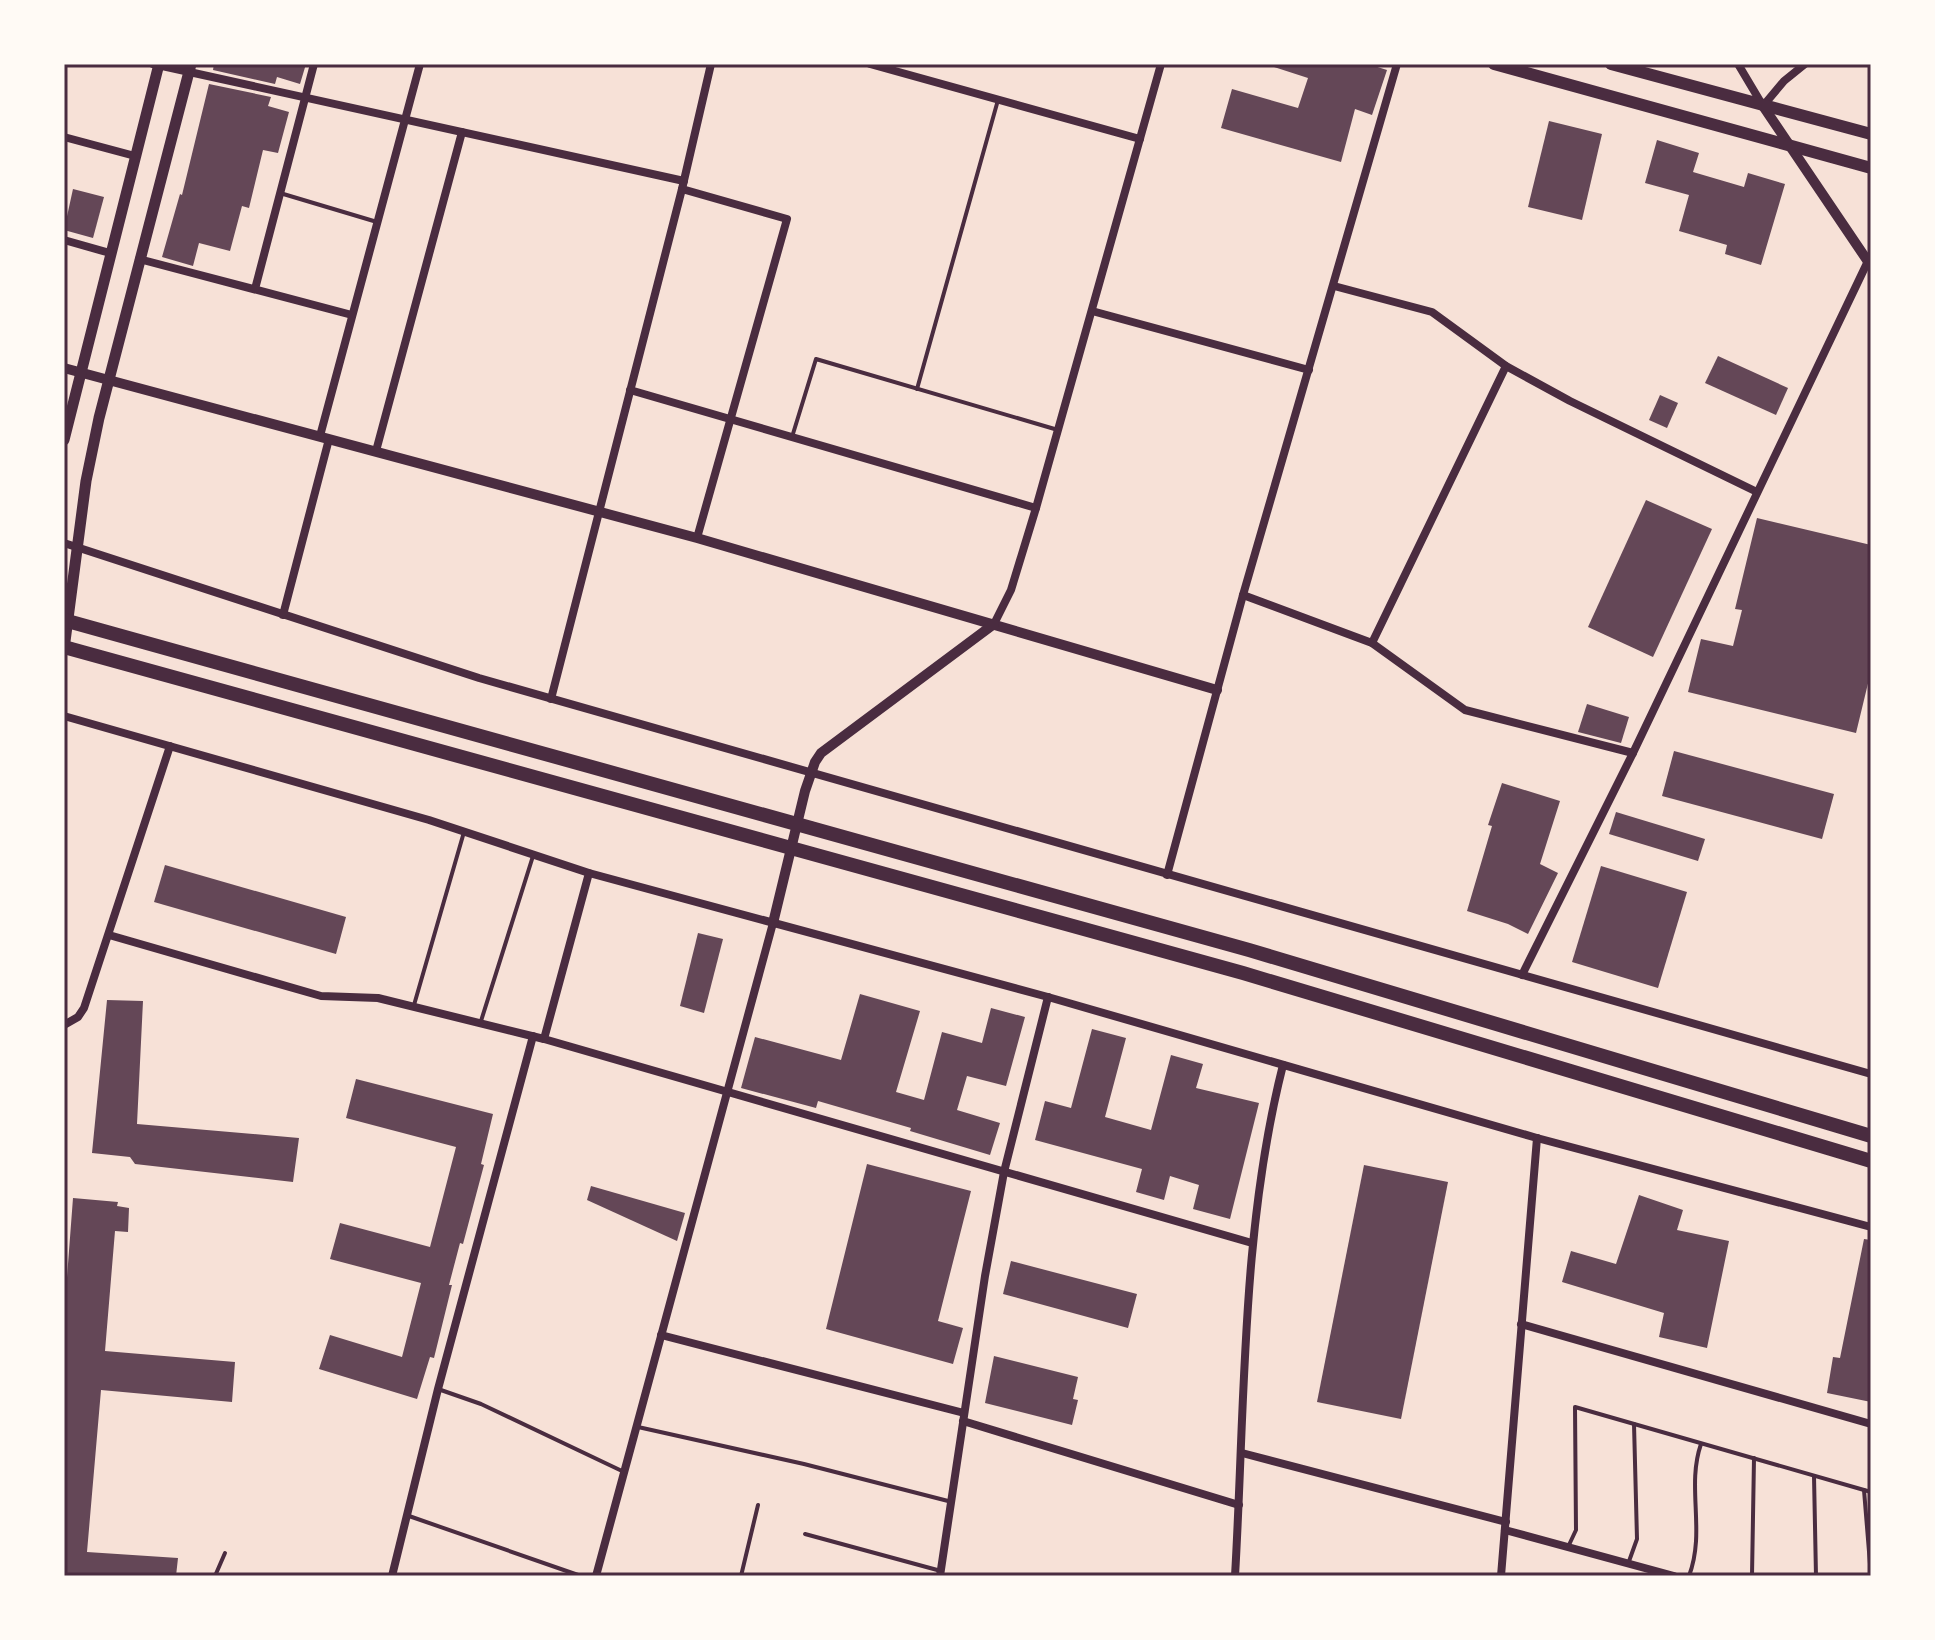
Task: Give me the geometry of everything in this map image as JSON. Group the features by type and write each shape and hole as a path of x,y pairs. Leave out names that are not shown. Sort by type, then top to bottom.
{"highway":[{"path":"1494,64 1871,168"},
{"path":"1611,64 1871,134"},
{"path":"64,620 1234,946 1871,1136"},
{"path":"64,648 1243,973 1871,1161"}],"main road":[{"path":"64,440 157,65"},
{"path":"64,648 81,510 99,418 190,68"}],"street":[{"path":"255,289 314,64"},
{"path":"283,615 352,315 420,64"},
{"path":"551,699 683,185 711,64"},
{"path":"870,64 1140,139"},
{"path":"596,1576 811,773 821,753 994,624 1011,590 1161,64"},
{"path":"1167,875 1243,595 1397,64"},
{"path":"1522,975 1869,264 1788,145 1738,64"},
{"path":"1763,106 1784,81 1805,64"},
{"path":"157,65 190,68 305,98 683,185 787,219 697,538"},
{"path":"376,451 462,132"},
{"path":"64,137 135,156"},
{"path":"64,240 110,253"},
{"path":"139,259 352,315"},
{"path":"1334,286 1432,312 1506,366 1570,401 1757,492"},
{"path":"1092,311 1309,370"},
{"path":"1372,643 1506,366"},
{"path":"64,368 697,538 1217,690"},
{"path":"630,390 1036,508"},
{"path":"64,543 551,699 1871,1074"},
{"path":"1243,595 1372,643 1465,710 1633,753"},
{"path":"64,716 464,832 589,873 1048,997 1537,1138 1871,1227"},
{"path":"64,1025 78,1017 84,1008 170,746"},
{"path":"544,1039 589,873"},
{"path":"109,935 321,996 378,998 533,1036 1252,1243"},
{"path":"940,1573 1004,1172 1048,997"},
{"path":"392,1576 438,1389 484,1228 533,1036"},
{"path":"1235,1576 1252,1243 1267,1126 1283,1065"},
{"path":"1501,1576 1537,1138"},
{"path":"1521,1324 1871,1424"},
{"path":"661,1335 963,1417 1239,1505"},
{"path":"1242,1453 1674,1576"}],"lane":[{"path":"917,389 998,100"},
{"path":"280,193 377,222"},
{"path":"792,437 816,359 1058,430"},
{"path":"414,1005 464,832"},
{"path":"480,1024 533,856"},
{"path":"438,1389 481,1404 624,1472"},
{"path":"1568,1547 1576,1530 1575,1407 1871,1492"},
{"path":"1628,1564 1637,1539 1634,1424"},
{"path":"636,1427 804,1464 952,1502"},
{"path":"1689,1576 1697,1554 1695,1461 1701,1444"},
{"path":"1752,1576 1754,1458"},
{"path":"1814,1476 1816,1576"},
{"path":"1864,1490 1871,1576"},
{"path":"741,1576 758,1505"},
{"path":"407,1516 581,1576"},
{"path":"805,1534 940,1573"},
{"path":"215,1576 225,1553"}],"building":[{"path":"214,64 306,64 300,84 277,77 275,84 213,70"},
{"path":"1274,64 1368,64 1387,70 1372,115 1355,109 1341,162 1221,128 1232,89 1298,108 1308,78 1274,67"},
{"path":"209,84 271,97 268,106 289,112 278,153 263,150 249,208 242,206 230,251 199,243 193,266 162,257 182,195"},
{"path":"1549,121 1602,134 1582,220 1528,207"},
{"path":"1657,140 1699,153 1693,172 1744,187 1748,173 1785,184 1761,265 1725,254 1727,245 1679,231 1689,195 1645,183"},
{"path":"73,189 104,197 93,238 64,230"},
{"path":"1718,356 1788,388 1776,415 1705,383"},
{"path":"1660,395 1678,403 1667,428 1649,420"},
{"path":"1646,500 1712,529 1653,657 1588,627"},
{"path":"1757,518 1871,545 1871,671 1856,733 1688,692 1701,639 1733,646 1742,610 1735,609"},
{"path":"1587,704 1629,717 1621,743 1578,732"},
{"path":"1674,751 1834,794 1822,839 1662,796"},
{"path":"1502,783 1560,801 1540,864 1558,873 1528,934 1467,911 1492,826 1488,825"},
{"path":"1616,812 1705,839 1698,861 1609,834"},
{"path":"165,865 346,917 336,954 154,902"},
{"path":"1601,866 1687,892 1658,988 1572,962"},
{"path":"698,933 723,939 704,1013 680,1006"},
{"path":"860,994 920,1011 896,1092 924,1100 942,1032 982,1043 991,1008 1025,1017 1006,1086 967,1076 957,1110 1000,1123 990,1155 818,1101 816,1108 741,1088 755,1037 841,1060"},
{"path":"107,1000 143,1001 137,1124 299,1138 293,1182 135,1164 130,1157 92,1153"},
{"path":"1092,1029 1126,1038 1105,1117 1151,1130 1171,1055 1203,1064 1196,1088 1259,1103 1230,1219 1193,1209 1199,1185 1170,1176 1164,1200 1136,1192 1142,1169 1035,1140 1045,1101 1071,1108"},
{"path":"356,1079 493,1114 481,1164 484,1165 449,1285 452,1285 434,1358 430,1357 417,1399 319,1369 330,1335 402,1357 421,1283 330,1259 340,1223 430,1247 456,1147 346,1118"},
{"path":"867,1164 971,1191 938,1321 963,1328 953,1364 826,1329"},
{"path":"1364,1165 1448,1182 1401,1419 1317,1402"},
{"path":"591,1186 685,1213 677,1241 587,1200"},
{"path":"1639,1195 1683,1210 1677,1230 1729,1241 1707,1348 1659,1337 1664,1313 1562,1282 1571,1251 1616,1264"},
{"path":"73,1198 118,1202 117,1206 129,1208 128,1232 115,1231 105,1351 235,1362 232,1402 101,1390 87,1552 178,1558 176,1576 64,1576 64,1317"},
{"path":"1864,1239 1871,1240 1871,1402 1827,1393 1833,1357 1840,1358"},
{"path":"1011,1261 1137,1294 1128,1328 1003,1294"},
{"path":"994,1356 1078,1377 1073,1399 1078,1400 1072,1425 985,1403"}]}
